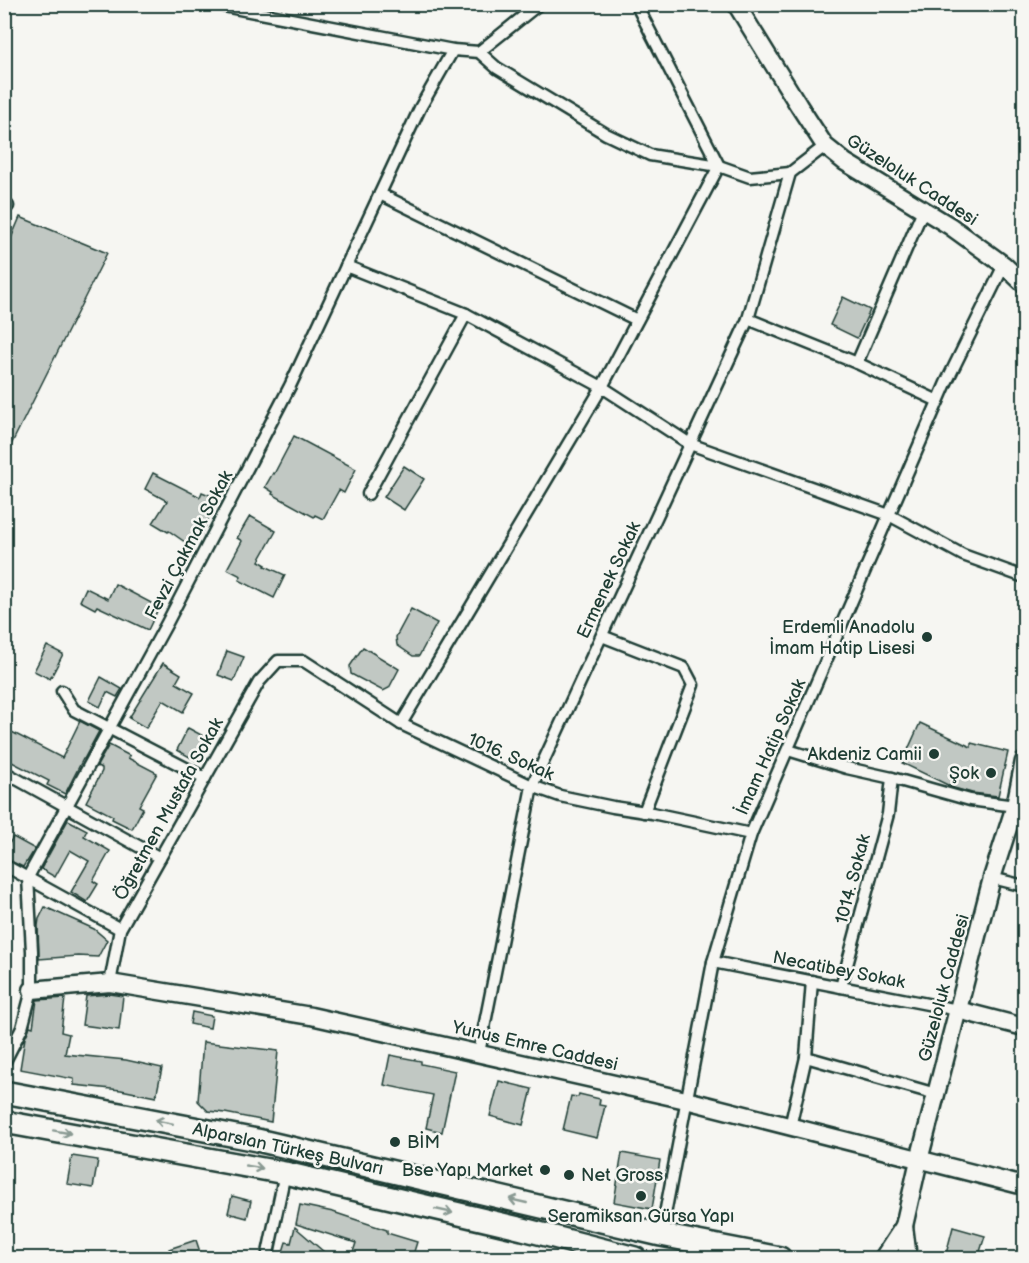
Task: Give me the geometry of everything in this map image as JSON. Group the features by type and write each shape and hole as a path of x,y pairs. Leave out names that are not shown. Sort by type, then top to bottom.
{"highway":[{"name":"Alparslan Türkeş Bulvarı","path":"4,1092 257,1140 661,1235 780,1258"},
{"name":"Alparslan Türkeş Bulvarı","path":"4,1122 285,1173 524,1229 635,1258"}],"street":[{"path":"4,10 6,4"},
{"path":"213,4 453,50 479,52 496,68 606,134 650,155 719,166 750,177 790,173 825,146"},
{"path":"479,52 539,4"},
{"path":"636,4 719,166"},
{"name":"Güzeloluk Caddesi","path":"736,4 825,146 845,162 950,226 1004,265 1024,284"},
{"name":"Fevzi Çakmak Sokak","path":"28,877 173,612 285,396 420,108 453,50"},
{"path":"400,724 602,387 719,166"},
{"name":"Ermenek Sokak","path":"479,1053 532,786 748,319 790,173"},
{"path":"380,194 637,320"},
{"path":"857,363 923,210"},
{"name":"İmam Hatip Sokak","path":"661,1235 713,962 751,834 938,401 1004,265"},
{"path":"346,266 466,314 602,387 690,444 889,515 963,555 1024,577"},
{"path":"368,494 466,314"},
{"path":"748,319 857,363 938,401"},
{"path":"602,636 684,668 693,685 644,812"},
{"name":"1016. Sokak","path":"278,661 304,661 400,724 532,786 560,796 751,834"},
{"name":"Öğretmen Mustafa Sokak","path":"110,983 120,929 259,682 278,661"},
{"path":"62,691 74,710 205,778"},
{"path":"788,750 970,800 1016,806"},
{"name":"Güzeloluk Caddesi","path":"908,1258 904,1226 919,1160 992,878 1016,806 1024,761"},
{"path":"4,772 160,858"},
{"name":"1014. Sokak","path":"841,987 888,814 892,778"},
{"path":"4,865 120,929"},
{"path":"4,1063 22,1028 32,990 28,877"},
{"path":"992,878 1024,886"},
{"name":"Necatibey Sokak","path":"713,962 958,1010"},
{"path":"790,1127 806,1057 812,981"},
{"name":"Yunus Emre Caddesi","path":"32,990 110,983 311,1016 686,1100 1024,1186"},
{"path":"958,1010 1024,1027"},
{"path":"806,1057 936,1094"},
{"path":"267,1258 285,1173"},
{"name":"Güzeloluk Caddesi","path":"883,1258 904,1226"}],"building":[{"path":"20,217 107,253 4,459 4,255"},
{"path":"843,297 870,310 857,338 830,325"},
{"path":"294,436 356,469 344,493 339,490 323,519 315,515 314,517 272,494 273,492 265,487"},
{"path":"404,466 424,479 404,510 384,497"},
{"path":"153,473 200,497 202,492 217,498 204,529 192,547 153,523 167,501 145,489"},
{"path":"250,516 276,531 259,561 285,575 274,598 239,580 241,576 227,569 242,541 237,538"},
{"path":"115,584 159,607 148,630 97,606 95,609 80,601 86,588 108,599"},
{"path":"411,609 437,623 419,656 413,656 397,645 396,637"},
{"path":"47,646 63,654 50,679 34,671"},
{"path":"363,647 399,669 389,688 383,691 351,674 350,666"},
{"path":"227,651 244,657 234,681 218,675"},
{"path":"163,663 181,674 176,683 194,693 183,712 163,700 146,728 129,718"},
{"path":"101,677 122,689 117,697 107,692 100,707 89,701"},
{"path":"80,721 99,731 65,794 47,785 49,781 4,758 4,728 62,758"},
{"path":"920,723 971,747 971,743 1008,752 998,796 954,788 902,763"},
{"path":"188,728 207,738 195,760 177,750"},
{"path":"109,745 157,773 139,806 143,808 132,829 86,802 102,771 102,768 97,766"},
{"path":"68,820 87,830 84,836 110,851 93,881 98,884 87,902 71,892 89,861 70,850 55,877 41,869"},
{"path":"13,837 35,849 23,867 4,858 4,852"},
{"path":"45,907 94,929 107,940 98,957 39,959 38,926"},
{"path":"109,994 123,996 119,1030 82,1025 86,996"},
{"path":"65,998 61,1032 69,1034 65,1054 126,1060 162,1068 156,1097 121,1090 74,1085 74,1079 20,1069 25,1038 30,1026 33,1027 37,1000"},
{"path":"192,1012 212,1016 210,1028 190,1024"},
{"path":"203,1042 278,1051 271,1122 208,1111 198,1101"},
{"path":"390,1055 455,1071 442,1132 426,1128 433,1095 384,1085"},
{"path":"499,1081 532,1089 523,1125 490,1116"},
{"path":"579,1094 600,1099 599,1105 605,1106 597,1138 563,1130 571,1096 578,1097"},
{"path":"622,1153 660,1160 652,1209 614,1202"},
{"path":"72,1156 98,1160 93,1188 67,1184"},
{"path":"232,1196 251,1201 247,1218 228,1213"},
{"path":"300,1205 333,1212 417,1242 412,1258 364,1258 352,1255 356,1243 296,1224"},
{"path":"295,1227 331,1258 281,1258 286,1242 291,1243"},
{"path":"953,1227 985,1236 978,1258 945,1258"},
{"path":"196,1240 202,1258 172,1258 169,1249"}],"waterway":[{"path":"4,943 7,955 4,968"}],"place":[{"name":"Erdemli Anadolu İmam Hatip Lisesi","path":"927,637"},
{"name":"Akdeniz Camii","path":"934,754"},
{"name":"Şok","path":"991,773"},
{"name":"BİM","path":"395,1142"},
{"name":"Bse Yapı Market","path":"545,1170"},
{"name":"Net Gross","path":"569,1175"},
{"name":"Seramiksan Gürsa Yapı","path":"641,1196"}]}
